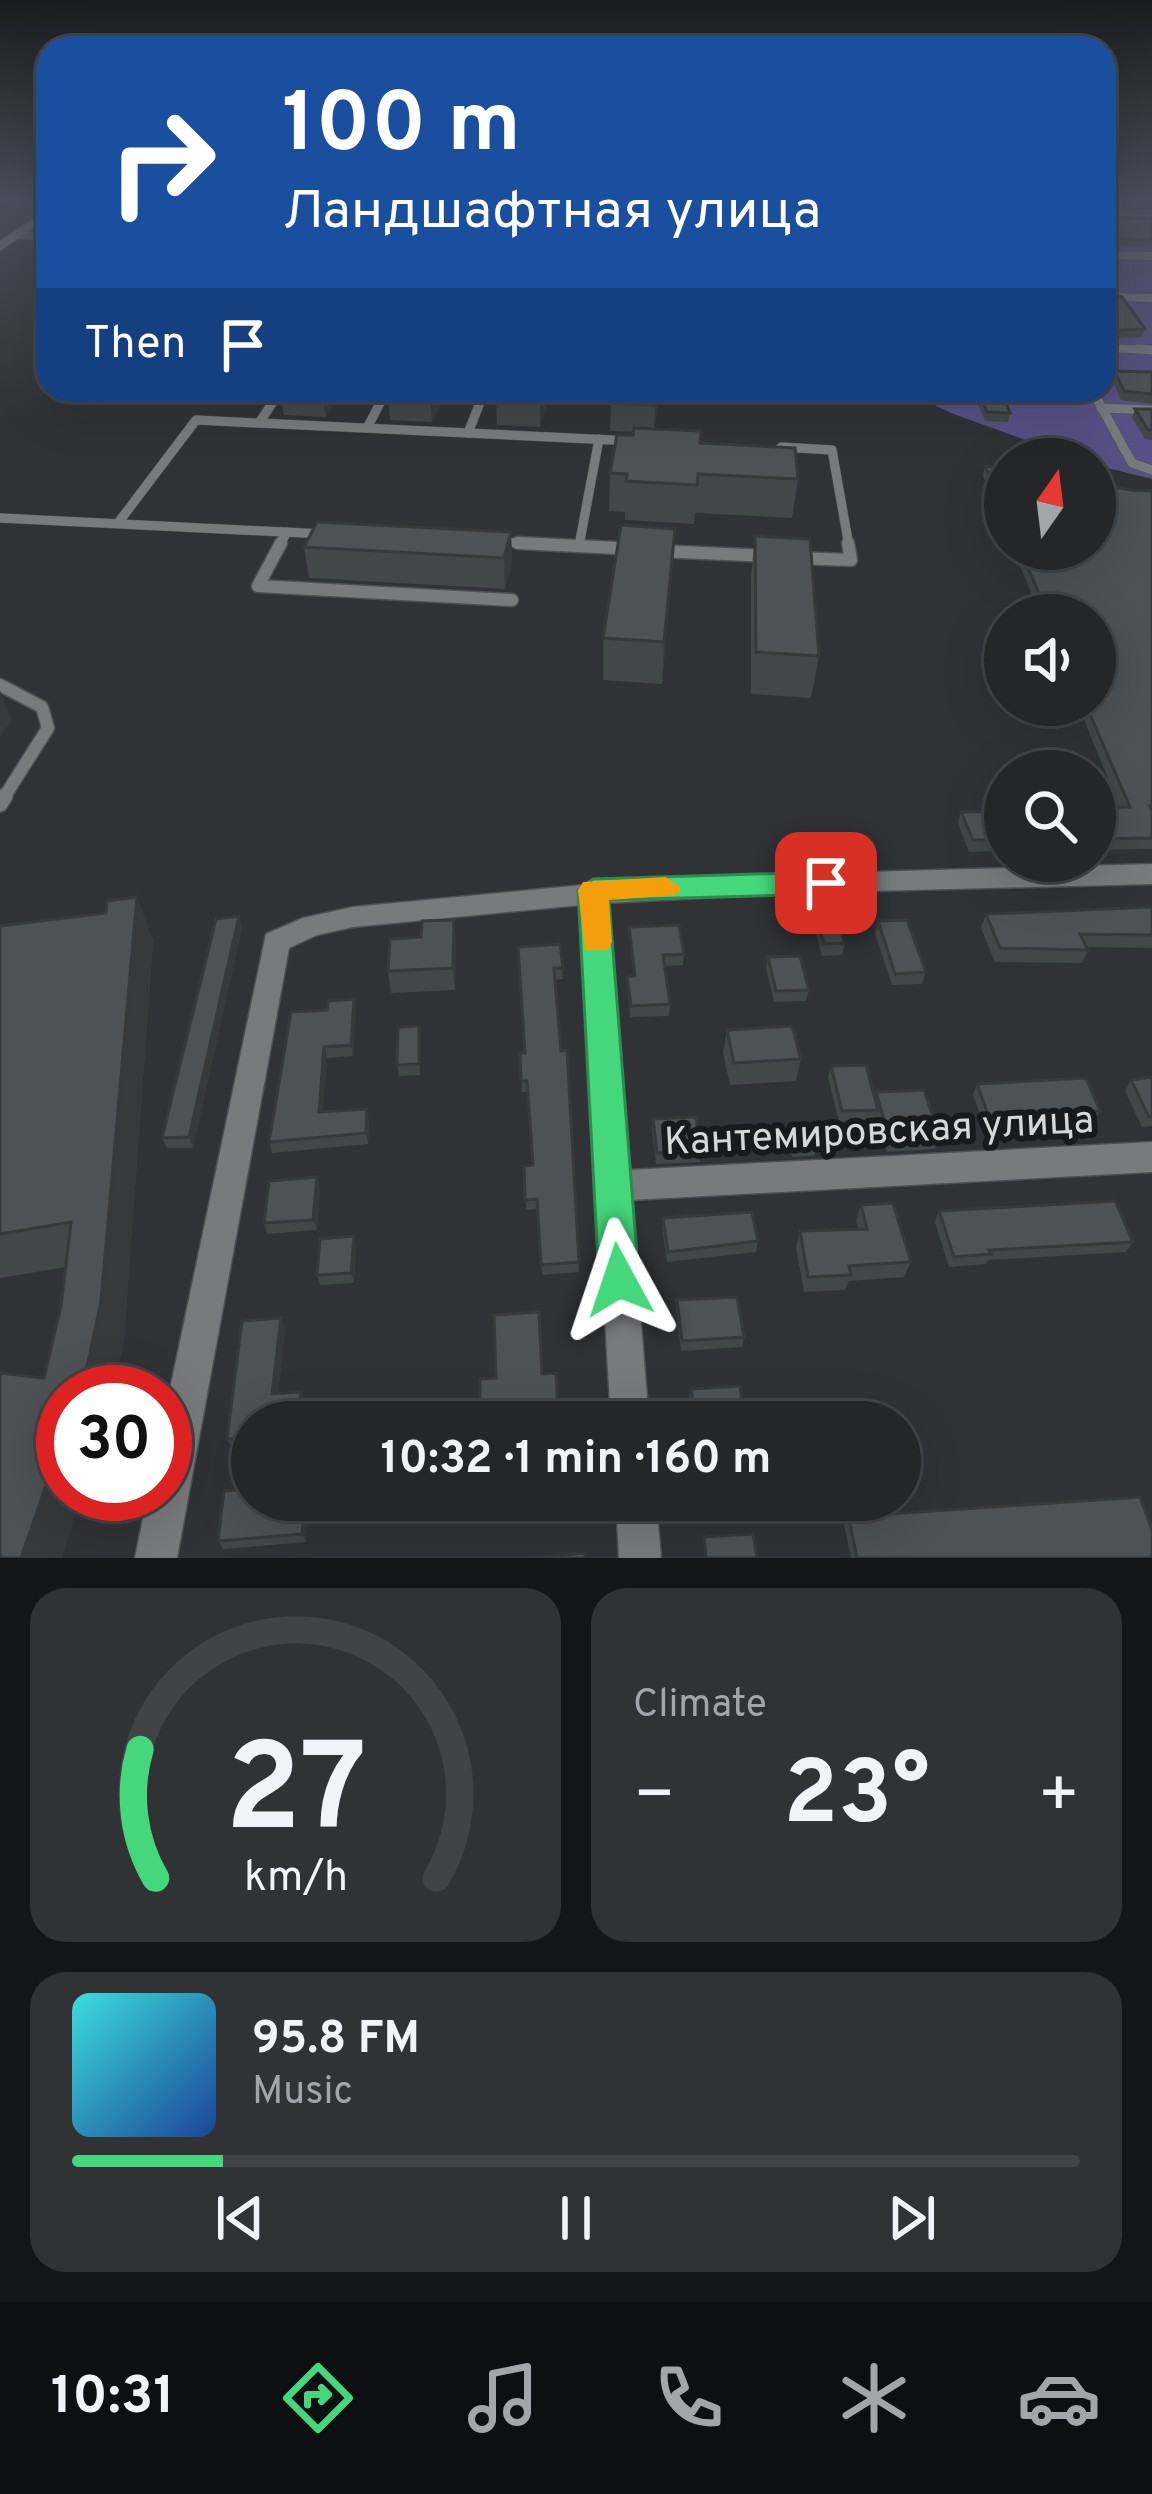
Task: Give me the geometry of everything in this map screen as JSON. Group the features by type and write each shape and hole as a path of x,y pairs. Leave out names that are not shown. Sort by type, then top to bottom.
{"street":[{"path":"156,1558 268,964 276,942 297,929 593,890 1152,874"},
{"path":"593,890 628,1401"},
{"name":"Кантемировская улица","path":"611,1186 1152,1157"},
{"path":"637,1521 640,1558"}],"lane":[{"path":"1116,297 1152,298"},
{"path":"1116,348 1152,350"},
{"path":"259,423 272,402"},
{"path":"367,428 381,402"},
{"path":"469,433 481,402"},
{"path":"1098,402 1132,463 1152,470"},
{"path":"1101,408 1152,410"},
{"path":"118,523 196,420 646,441"},
{"path":"579,547 599,439"},
{"path":"489,542 850,560 832,450 762,447"},
{"path":"0,518 332,534"},
{"path":"286,532 258,586 512,600"},
{"path":"0,685 23,692 48,717 42,741 0,804"}],"shaded area":[{"path":"1116,276 1152,276 1152,479 1116,470 1116,438 1020,438 929,402 1116,402"}],"building":[{"path":"1116,296 1122,297 1145,329 1116,330"},
{"path":"1116,371 1152,372 1152,394 1124,391"},
{"path":"983,402 1006,402 1010,413 987,412"},
{"path":"1135,409 1152,409 1152,430 1148,430"},
{"path":"634,428 701,431 700,443 795,448 798,479 698,474 697,485 626,481 627,474 610,473 617,435 633,435"},
{"path":"1116,487 1152,491 1152,838 1116,839 1116,807 1130,807 1116,775 1116,750 1105,750 1095,726 1116,726 1116,594 1039,594 1029,570 1116,570"},
{"path":"317,522 511,532 504,558 304,547"},
{"path":"621,525 675,529 664,642 603,638"},
{"path":"755,536 810,539 819,656 756,652"},
{"path":"984,811 984,840 973,840 961,812"},
{"path":"137,897 101,1301 87,1365 47,1365 61,1306 71,1222 0,1234 0,926 106,913 107,901"},
{"path":"1152,907 1152,935 1080,934 1088,950 1000,948 986,914"},
{"path":"239,916 189,1137 162,1138 216,919"},
{"path":"837,918 845,943 824,944 817,919"},
{"path":"454,920 453,968 388,971 390,939 421,937 422,921"},
{"path":"907,920 926,972 895,974 878,921"},
{"path":"679,925 684,954 663,955 670,1004 631,1006 627,977 635,976 629,927"},
{"path":"560,944 563,968 554,968 561,1051 567,1050 579,1262 541,1265 537,1199 525,1200 524,1166 533,1165 527,1081 521,1081 520,1053 525,1053 518,947"},
{"path":"800,956 809,990 776,991 768,957"},
{"path":"354,999 351,1045 324,1047 319,1112 367,1109 366,1133 269,1142 291,1012 327,1010 328,1001"},
{"path":"419,1026 419,1064 397,1065 398,1027"},
{"path":"792,1026 801,1059 734,1063 727,1030"},
{"path":"866,1065 878,1110 842,1111 831,1066"},
{"path":"1152,1077 1152,1116 1149,1117 1131,1080"},
{"path":"1086,1078 1100,1111 1025,1114 1028,1121 991,1123 977,1084"},
{"path":"924,1090 940,1138 890,1141 876,1092"},
{"path":"696,1117 701,1151 657,1153 653,1119"},
{"path":"812,1123 817,1145 794,1146 789,1124"},
{"path":"317,1177 313,1220 264,1223 269,1181"},
{"path":"1115,1201 1133,1242 989,1250 991,1254 954,1257 939,1211"},
{"path":"893,1203 911,1262 849,1266 851,1275 808,1277 800,1231 867,1229 861,1205"},
{"path":"752,1212 758,1241 668,1252 663,1218"},
{"path":"354,1236 351,1273 317,1275 320,1239"},
{"path":"737,1297 744,1337 682,1341 677,1300"},
{"path":"539,1312 542,1374 556,1373 558,1401 480,1401 480,1379 496,1378 494,1315"},
{"path":"281,1318 272,1394 301,1392 300,1401 232,1401 242,1321"},
{"path":"0,1373 36,1377 36,1514 21,1558 0,1558"},
{"path":"740,1386 742,1401 692,1401 691,1389"},
{"path":"231,1490 231,1521 303,1521 302,1534 218,1541 224,1491"},
{"path":"1140,1497 1152,1530 1152,1558 857,1558 849,1521 921,1521 921,1512"},
{"path":"753,1534 757,1558 706,1558 704,1537"},
{"path":"585,1553 585,1558 528,1558"}],"slow traffic":[{"path":"596,942 593,890 666,888"}],"route":[{"path":"619,1280 593,890 826,883"}]}
